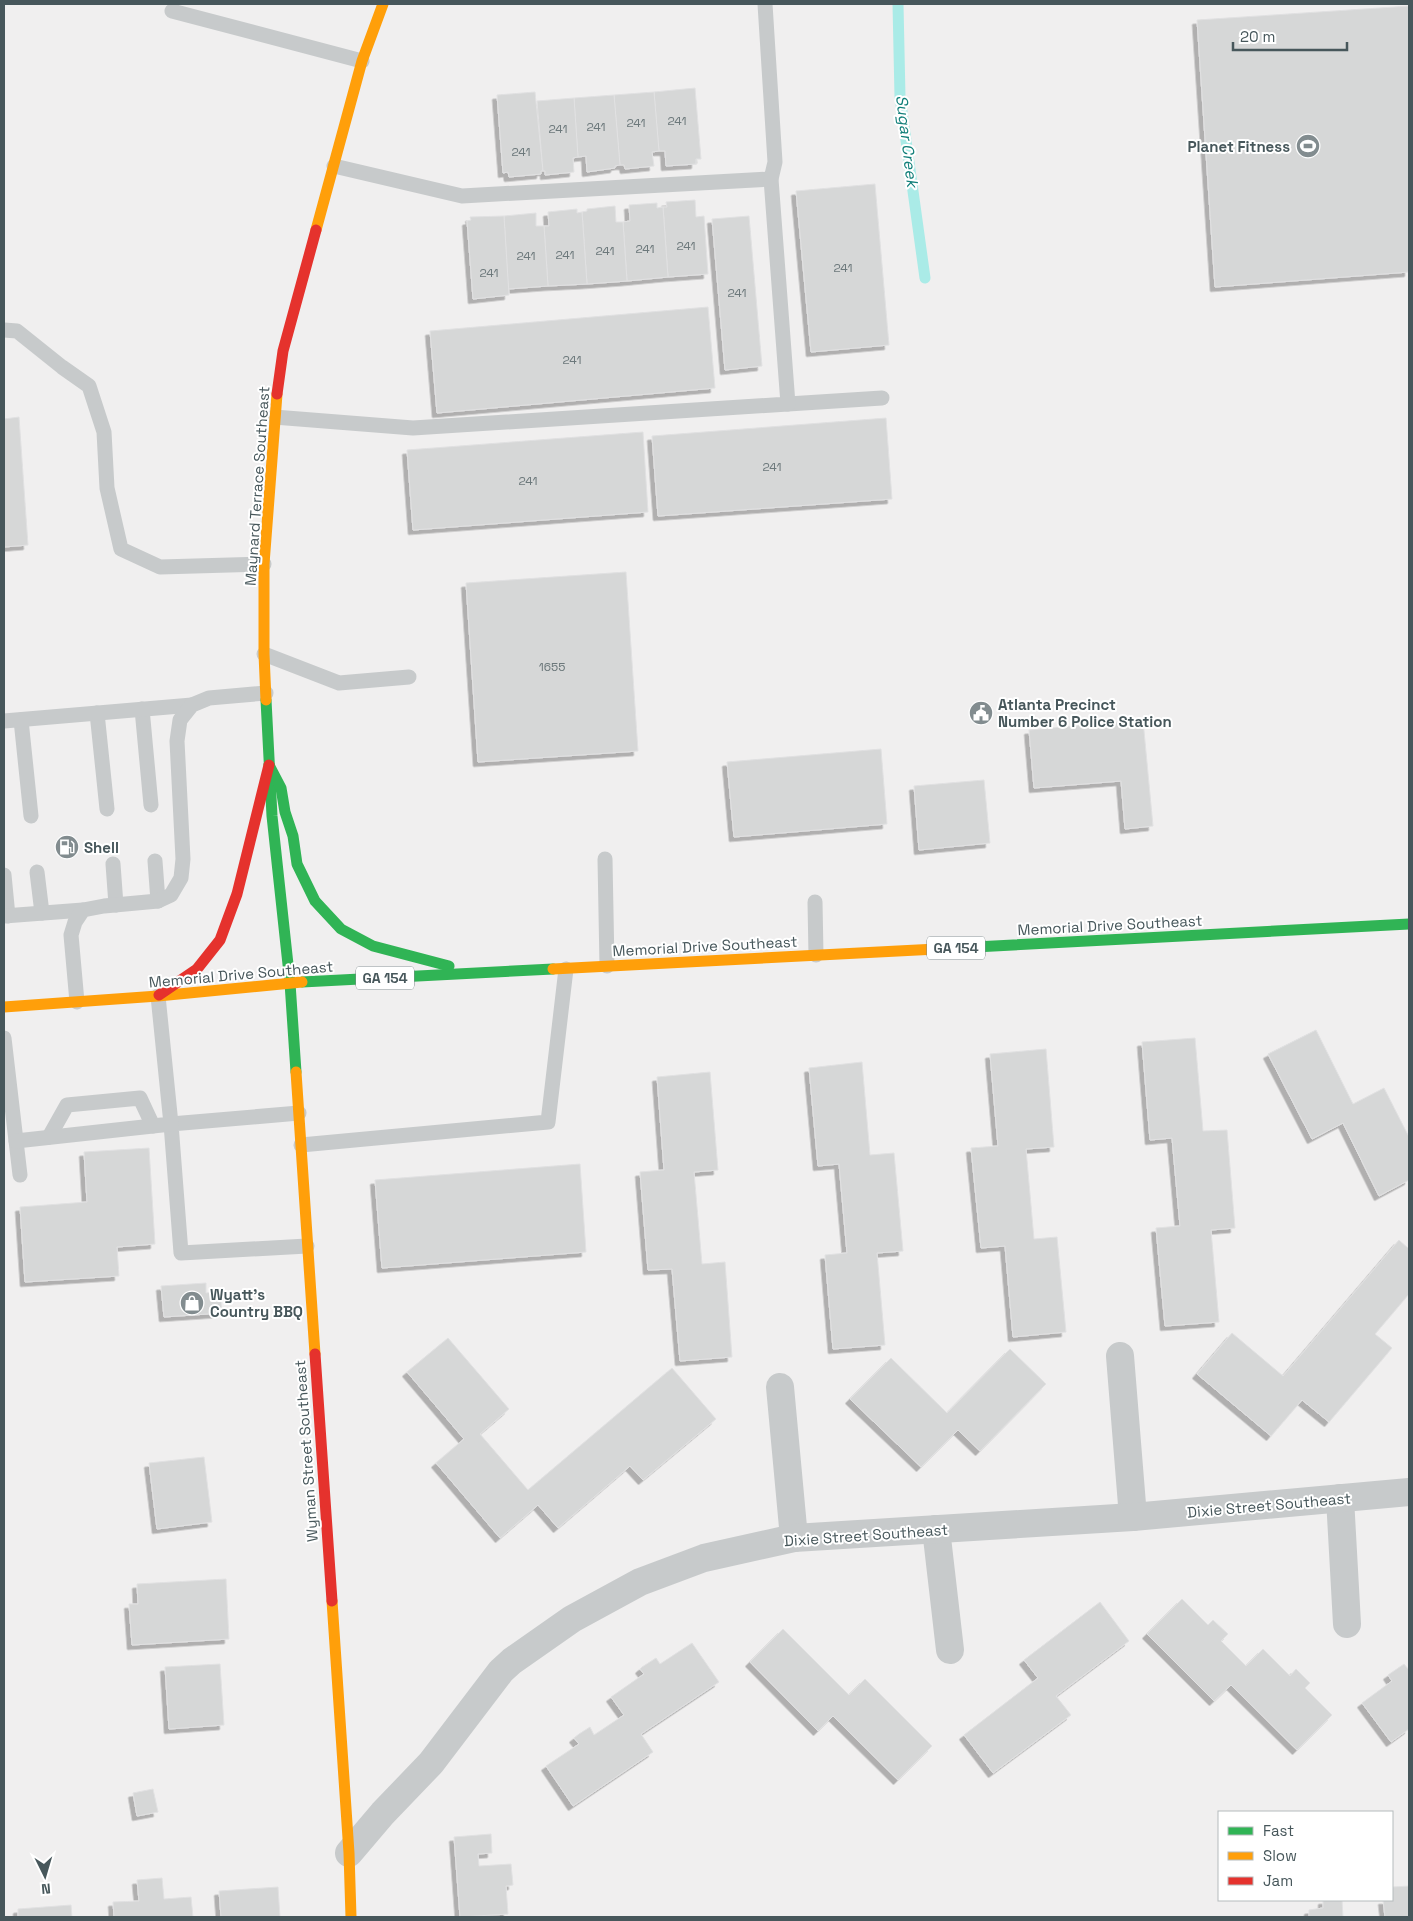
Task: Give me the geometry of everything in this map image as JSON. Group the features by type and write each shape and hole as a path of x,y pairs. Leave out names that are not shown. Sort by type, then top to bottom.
{"main road":[{"name":"Maynard Terrace Southeast","path":"290,983 272,816 264,654 264,564 274,417 283,351 362,61 383,4"},
{"path":"269,765 281,788 285,812 293,836 297,864 315,901 341,929 373,946 479,973"},
{"path":"158,996 197,968 220,940 237,894 269,765"},
{"name":"Memorial Drive Southeast","path":"4,1007 158,996 290,983 1409,924"},
{"name":"Wyman Street Southeast","path":"290,983 351,1917"}],"street":[{"path":"1120,1356 1133,1517"},
{"path":"780,1387 794,1538"},
{"name":"Dixie Street Southeast","path":"348,1853 431,1763 501,1671 572,1619 640,1582 704,1558 794,1538 1133,1517 1409,1492"},
{"path":"1340,1498 1347,1624"},
{"path":"936,1529 950,1650"}],"lane":[{"path":"764,4 775,162 771,179 788,404"},
{"path":"172,11 362,61"},
{"path":"334,166 462,196 771,179"},
{"path":"4,330 17,331 62,368 89,386 104,432 108,488 121,549 160,567 264,564"},
{"path":"274,417 413,428 882,398"},
{"path":"264,654 339,683 408,677"},
{"path":"4,722 192,705 209,698 266,693"},
{"path":"4,875 6,916 83,910 158,901 171,895 181,878 183,859 177,741 180,720 192,705"},
{"path":"142,709 151,806"},
{"path":"97,713 108,809"},
{"path":"21,720 31,816"},
{"path":"605,859 607,966"},
{"path":"155,861 158,901"},
{"path":"113,864 116,905"},
{"path":"37,872 42,913"},
{"path":"815,902 816,955"},
{"path":"77,1002 71,935 75,922 83,910"},
{"path":"301,1145 548,1122 566,969"},
{"path":"158,996 171,1124 181,1253 307,1246"},
{"path":"4,1038 20,1175"},
{"path":"50,1137 67,1105 140,1098 153,1126"},
{"path":"16,1141 171,1124 299,1113"}],"building":[{"name":"Planet Fitness","path":"1409,6 1409,272 1215,287 1197,20"},
{"path":"695,88 701,159 696,159 696,164 666,166 665,151 659,151 654,92"},
{"path":"535,92 543,171 541,171 541,174 509,177 508,172 503,173 497,95"},
{"path":"654,92 659,151 652,152 654,166 625,169 624,165 620,165 614,95"},
{"path":"614,95 620,165 615,166 615,168 587,172 586,156 578,157 574,98"},
{"path":"574,98 578,157 573,158 574,172 545,175 545,171 543,171 537,101"},
{"path":"875,184 889,345 811,352 796,191"},
{"path":"695,200 696,217 704,216 708,274 668,277 663,207 667,207 666,202"},
{"path":"657,203 657,208 663,207 668,277 627,281 623,222 630,221 629,205"},
{"path":"615,206 616,222 623,222 627,281 587,284 582,212 587,211 587,209"},
{"path":"577,209 577,213 582,212 587,284 548,286 544,226 549,226 548,212"},
{"path":"536,213 536,226 544,226 548,286 508,289 504,216"},
{"path":"504,216 509,295 473,299 467,221 471,220 470,217"},
{"path":"749,216 762,366 725,370 712,219"},
{"path":"708,307 715,388 437,413 430,331"},
{"path":"19,417 28,545 4,547 4,419"},
{"path":"886,418 892,499 658,516 652,436"},
{"path":"643,432 648,512 413,530 407,450"},
{"path":"626,572 638,751 478,762 466,583"},
{"path":"1143,720 1153,826 1125,829 1121,781 1034,788 1029,730"},
{"path":"881,749 887,824 734,837 727,762"},
{"path":"984,780 990,843 919,850 914,786"},
{"path":"1316,1030 1353,1104 1384,1088 1409,1137 1409,1180 1379,1196 1343,1123 1312,1139 1268,1054"},
{"path":"1195,1038 1203,1131 1227,1130 1235,1228 1211,1230 1219,1322 1165,1326 1156,1228 1180,1226 1172,1138 1150,1140 1142,1042"},
{"path":"1046,1049 1054,1147 1026,1149 1034,1239 1057,1237 1066,1332 1013,1337 1005,1246 981,1248 971,1148 998,1146 990,1054"},
{"path":"862,1062 870,1155 894,1153 903,1251 877,1253 885,1345 833,1349 825,1255 847,1253 839,1164 818,1166 809,1068"},
{"path":"710,1072 718,1170 694,1172 702,1264 725,1262 732,1357 680,1361 672,1269 648,1270 640,1172 664,1170 657,1077"},
{"path":"149,1148 155,1244 117,1247 119,1276 25,1282 20,1207 87,1202 84,1152"},
{"path":"580,1164 586,1252 382,1268 375,1180"},
{"path":"1399,1240 1409,1249 1409,1294 1375,1334 1392,1348 1329,1422 1302,1400 1271,1436 1197,1374 1232,1333 1283,1376"},
{"name":"Wyatt's Country BBQ","path":"206,1283 206,1293 220,1291 222,1313 164,1317 161,1286"},
{"path":"448,1338 509,1409 480,1434 528,1490 672,1368 716,1419 643,1480 630,1466 558,1528 538,1505 500,1538 436,1463 464,1439 407,1372"},
{"path":"1010,1349 1046,1384 980,1451 958,1430 921,1467 850,1399 891,1358 947,1413"},
{"path":"204,1457 212,1522 157,1529 149,1463"},
{"path":"226,1579 229,1639 132,1645 129,1604 138,1604 137,1584"},
{"path":"1182,1599 1208,1625 1213,1620 1228,1634 1221,1641 1246,1666 1263,1649 1290,1676 1296,1669 1310,1683 1305,1688 1332,1715 1297,1750 1231,1685 1214,1701 1147,1634"},
{"path":"1100,1602 1129,1641 1056,1696 1071,1715 993,1773 964,1735 1038,1678 1024,1660"},
{"path":"783,1629 849,1695 865,1679 932,1746 898,1780 833,1716 818,1731 750,1662"},
{"path":"692,1643 719,1682 641,1734 653,1752 573,1806 546,1766 579,1744 574,1738 579,1734 590,1727 594,1735 624,1715 611,1697 644,1674 640,1669 642,1667 656,1658 660,1664"},
{"path":"220,1664 224,1725 169,1729 165,1667"},
{"path":"1404,1664 1409,1670 1409,1729 1391,1742 1362,1703 1392,1681 1388,1675"},
{"path":"153,1789 158,1812 137,1816 133,1793"},
{"path":"491,1834 492,1853 478,1854 479,1866 511,1864 513,1885 506,1886 508,1914 460,1917 454,1837"},
{"path":"162,1878 164,1899 191,1897 193,1917 114,1917 113,1902 139,1901 137,1880"},
{"path":"1409,1886 1409,1917 1385,1917 1383,1901 1393,1901 1393,1887"},
{"path":"278,1887 280,1917 221,1917 219,1891"},
{"path":"1323,1901 1342,1901 1343,1917 1309,1917 1309,1910 1323,1908"},
{"path":"71,1905 72,1917 18,1917 18,1909"}],"waterway":[{"name":"Sugar Creek","path":"898,4 900,97 925,278"}],"traffic: fast":[{"path":"266,700 272,816 290,983 296,1072"},
{"path":"269,765 281,788 285,812 293,836 297,864 315,901 341,929 373,946 449,966"},
{"path":"956,948 1409,924"},
{"path":"302,982 553,969"}],"traffic: slow":[{"path":"316,230 362,61 383,4"},
{"path":"266,700 264,564 277,394"},
{"path":"553,969 956,948"},
{"path":"4,1007 158,996 302,982"},
{"path":"296,1072 315,1354"},
{"path":"332,1601 349,1853 351,1917"}],"traffic: jam":[{"path":"277,394 283,351 316,230"},
{"path":"159,995 197,969 220,940 237,894 269,765"},
{"path":"315,1354 332,1601"}],"place":[{"name":"Planet Fitness","path":"1308,146"},
{"name":"Atlanta Precinct Number 6 Police Station","path":"981,713"},
{"name":"Shell","path":"67,847"},
{"name":"Wyatt's Country BBQ","path":"192,1303"}]}
